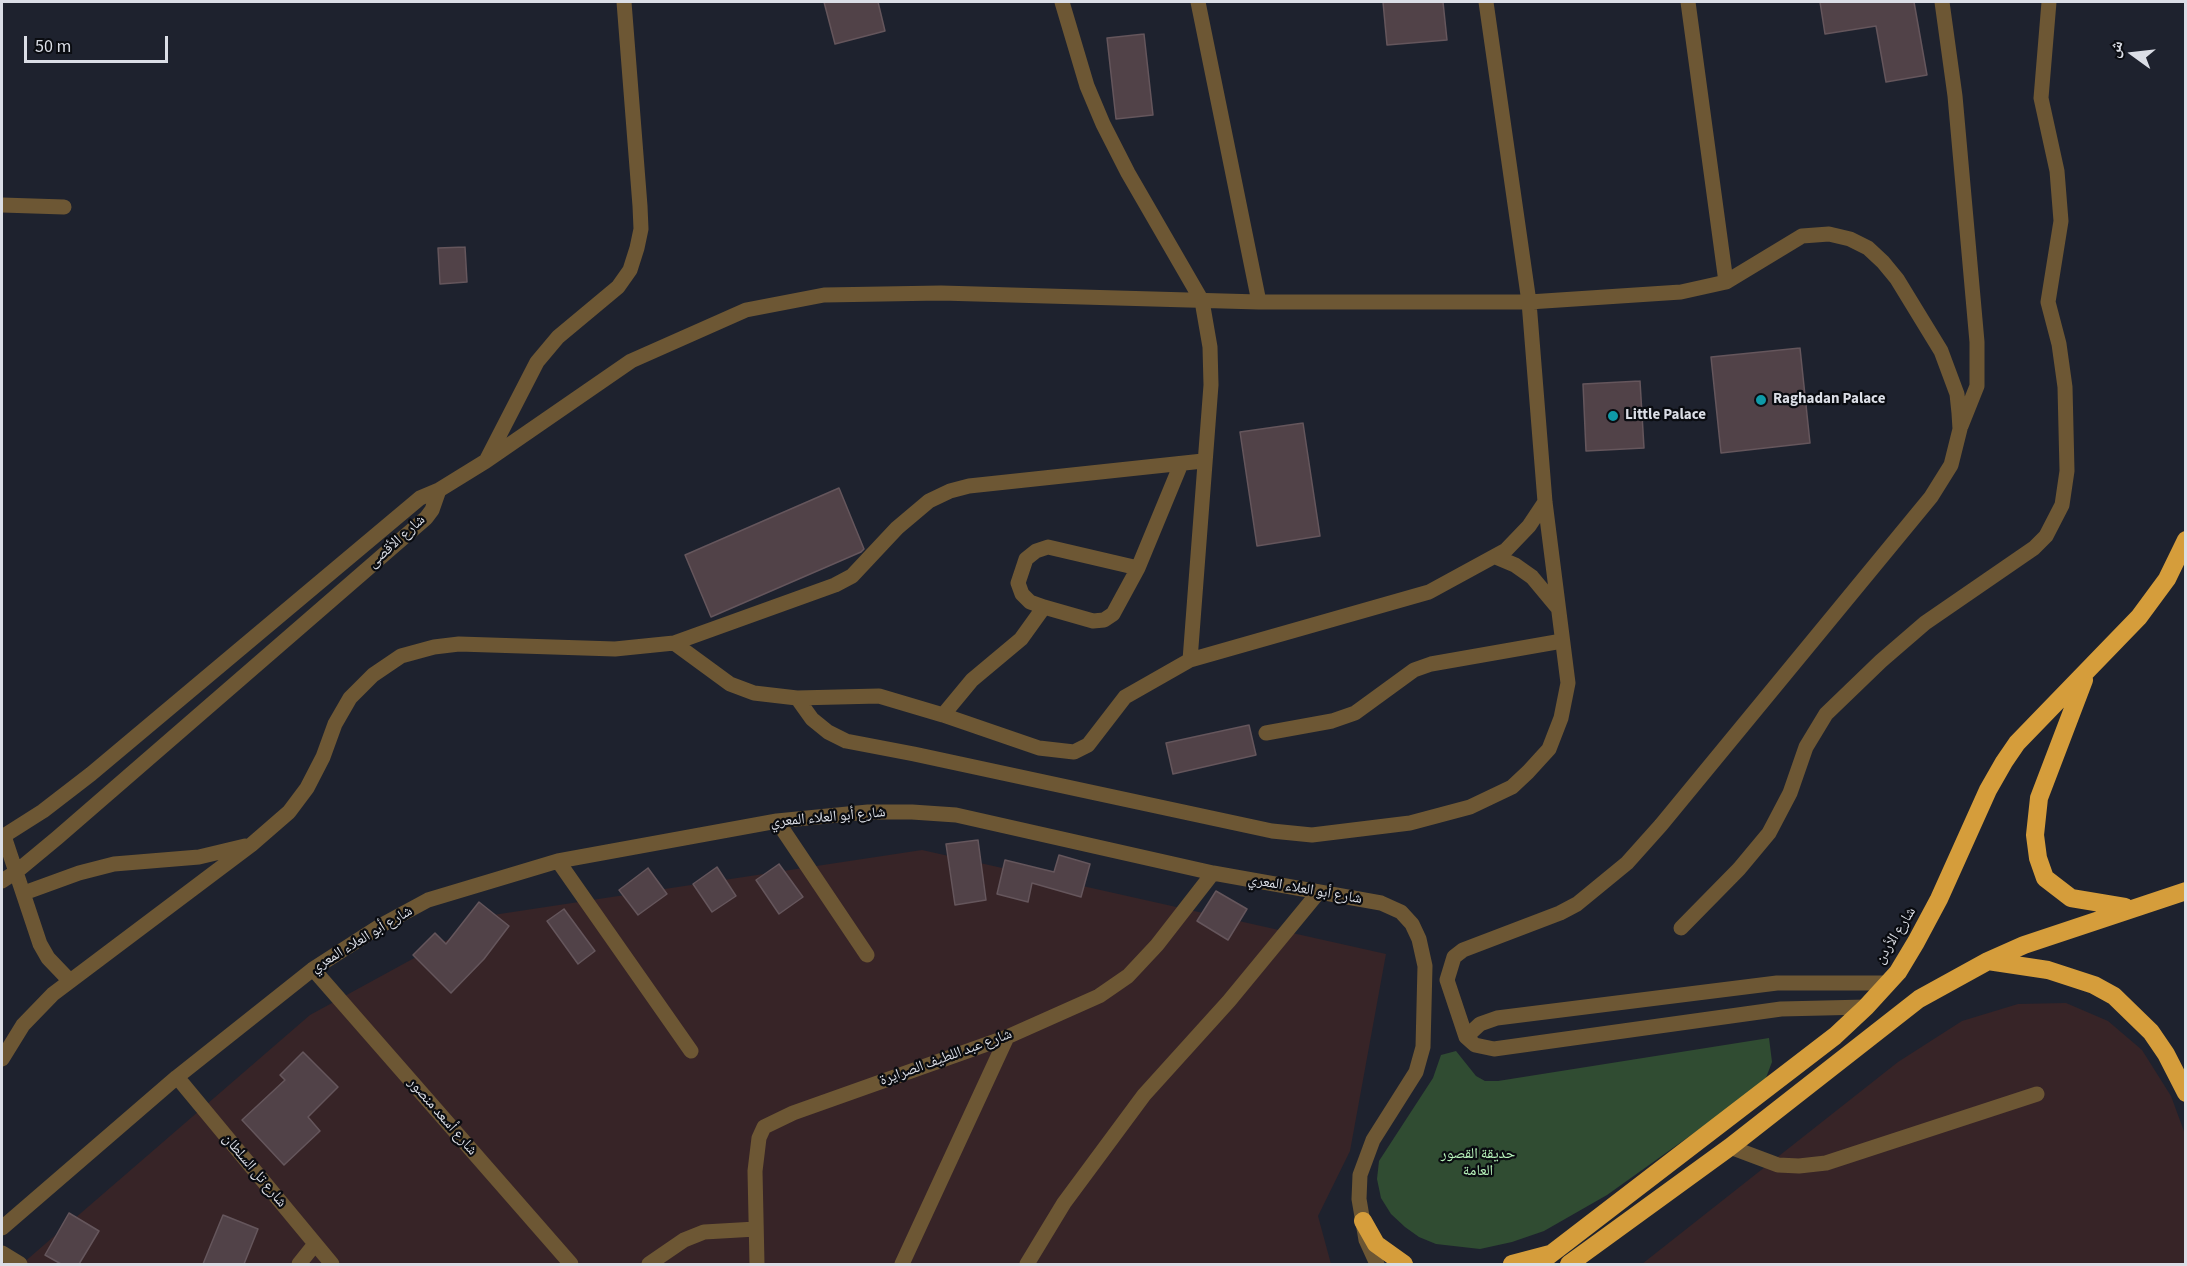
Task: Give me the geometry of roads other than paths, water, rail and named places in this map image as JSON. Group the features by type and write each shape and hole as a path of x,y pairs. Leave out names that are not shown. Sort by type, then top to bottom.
{"highway":[{"name":"شارع الأردن","path":"1545,1259 1835,1036 1866,1007 1904,962 1940,899 1988,790 2017,743 2085,676 2139,617 2167,579 2186,540"},
{"path":"2085,676 2039,798 2035,835 2038,858 2045,878 2071,898 2130,908"},
{"path":"1569,1264 1730,1147 1919,999 1988,961 2059,931 2186,891"},
{"path":"1988,961 2048,970 2094,985 2114,996 2151,1032 2166,1054 2186,1093"},
{"path":"1363,1221 1376,1244 1404,1264"},
{"path":"1512,1264 1545,1259"}],"street":[{"path":"486,461 519,393 537,362 558,337 618,287 630,270 637,248 641,229 640,206 624,2"},
{"path":"1062,2 1087,86 1103,124 1128,173 1202,301 1210,347 1211,385 1203,461 1190,660"},
{"path":"1198,2 1259,302"},
{"path":"797,698 812,719 828,732 846,741 1261,828 1312,835 1410,822 1470,807 1512,788 1549,749 1561,718 1568,683 1545,502 1529,302 1486,2"},
{"path":"1688,2 1726,282"},
{"path":"1866,1007 1796,1008 1509,1048 1484,1048 1466,1038 1447,980 1454,957 1473,945 1560,913 1576,904 1627,863 1661,825 1931,497 1951,465 1960,429 1977,386 1977,342 1955,96 1942,2"},
{"path":"1682,928 1739,869 1769,833 1790,793 1806,747 1826,714 1925,623 2034,548 2046,536 2062,505 2067,471 2065,387 2059,344 2048,302 2061,220 2057,171 2041,98 2049,2"},
{"path":"2,205 64,207"},
{"path":"439,490 486,461 631,361 746,310 824,295 929,293 1259,302 1529,302 1681,292 1726,282 1802,236 1829,234 1850,239 1868,248 1897,279 1941,351 1957,394 1960,429"},
{"path":"2,1059 30,1017 70,981 251,844 289,812 307,788 323,757 334,724 350,698 373,675 401,656 434,647 459,644 615,649 674,643 835,585 852,576 897,528 929,501 950,491 979,485 1203,461"},
{"path":"1138,568 1048,548 1036,550 1026,559 1018,582 1022,594 1030,602 1044,607 1093,621 1104,620 1113,614 1138,568 1181,464"},
{"name":"شارع الأقصى","path":"3,837 43,811 91,774 412,504 439,490"},
{"name":"شارع الأقصى","path":"2,881 16,872 426,518 432,510 439,490"},
{"path":"674,643 730,684 762,694 797,698 879,696 1039,748 1074,752 1088,745 1125,697 1190,660 1399,603 1447,584 1496,557 1516,541 1545,502"},
{"path":"1496,557 1515,565 1533,577 1558,610"},
{"path":"943,715 972,680 1021,639 1044,607"},
{"path":"1266,733 1332,721 1355,713 1414,670 1431,664 1562,641"},
{"name":"شارع أبو العلاء المعري","path":"2,1228 177,1077 313,969 380,926 428,900 558,861 777,821 868,812 956,815 1213,873 1381,903 1401,912 1412,924 1419,939 1425,966 1420,1060 1401,1098 1374,1140 1360,1175 1359,1199 1373,1260"},
{"path":"777,821 867,955"},
{"path":"3,837 40,944 48,958 70,981"},
{"path":"24,893 80,873 114,864 199,857 251,844"},
{"path":"558,861 691,1051"},
{"name":"شارع عبد اللطيف الصرايرة","path":"757,1264 755,1171 759,1138 764,1127 793,1113 1007,1037 1099,996 1128,976 1157,945 1213,873"},
{"path":"1027,1264 1064,1203 1144,1095 1229,1001 1318,893"},
{"name":"شارع أسعد منصور","path":"313,969 572,1264"},
{"path":"1466,1038 1480,1024 1497,1018 1793,983 1886,983"},
{"path":"1793,983 1796,1008"},
{"path":"902,1264 1007,1037"},
{"name":"شارع تل السلطان","path":"177,1077 332,1264"},
{"path":"1730,1147 1778,1165 1799,1166 1826,1162 2037,1094"},
{"path":"649,1264 684,1240 704,1232 756,1230"},
{"path":"299,1264 315,1244"},
{"path":"2,1253 20,1264"}],"place":[{"name":"Raghadan Palace","path":"1761,400"},
{"name":"Little Palace","path":"1613,416"}],"park label":[{"name":"حديقة القصور العامة","path":"1478,1164"}]}
